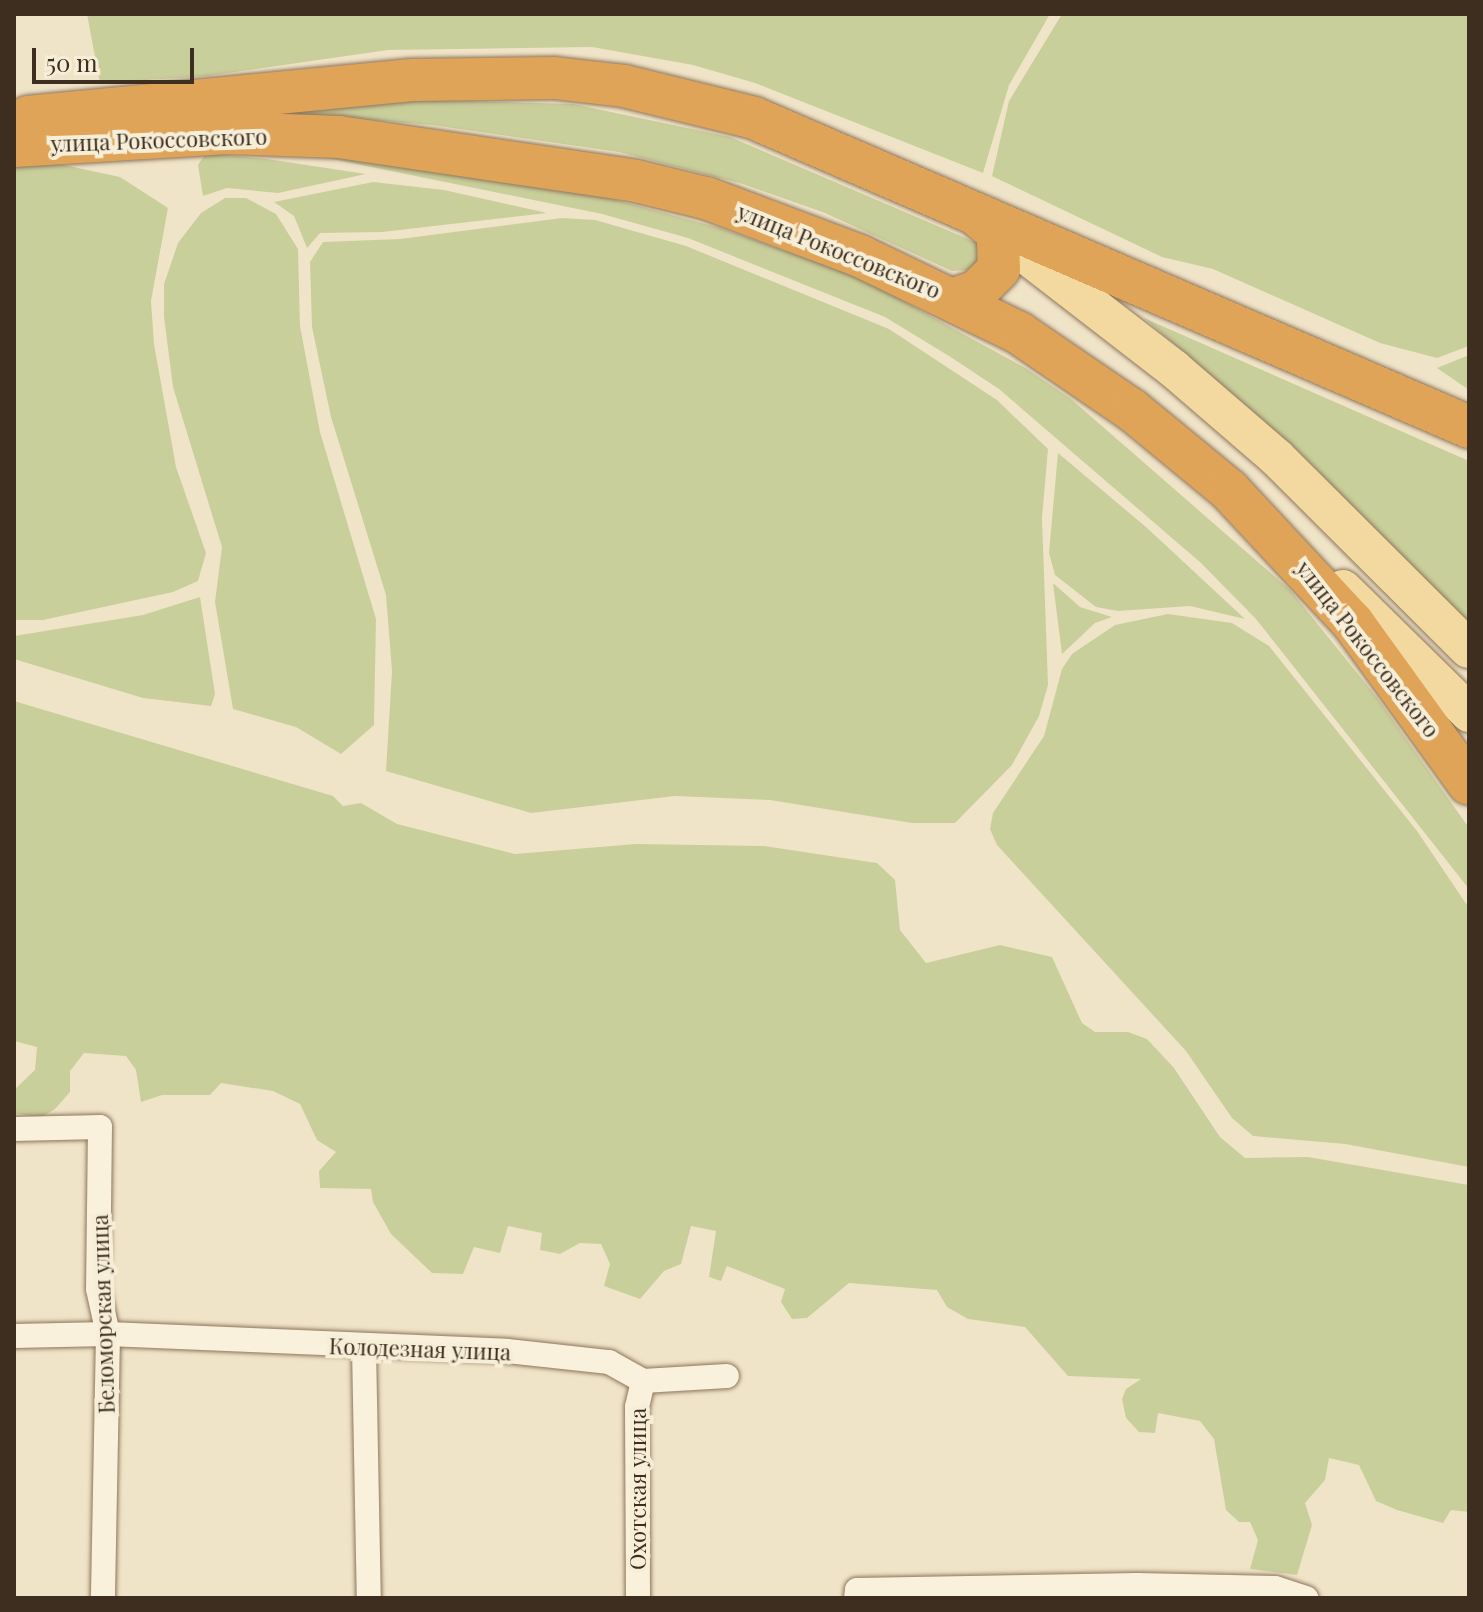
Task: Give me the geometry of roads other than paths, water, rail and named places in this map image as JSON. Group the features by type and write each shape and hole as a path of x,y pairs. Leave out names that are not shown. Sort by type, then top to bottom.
{"highway":[{"name":"улица Рокоссовского","path":"14,118 412,80 554,78 624,86 754,118 986,223 1469,427"},
{"name":"улица Рокоссовского","path":"14,146 227,133 339,137 580,171 706,198 799,230 955,299 1019,333 1085,378 1229,490 1353,623 1469,784"},
{"path":"955,299 977,291 999,269 986,223"}],"main road":[{"path":"986,223 1174,369 1276,457 1469,649"},
{"path":"1229,490 1368,612 1469,713"}],"street":[{"name":"Беломорская улица","path":"14,1129 100,1127 98,1289 108,1334 103,1598"},
{"name":"Колодезная улица","path":"14,1336 108,1334 364,1348 507,1351 609,1362 643,1381"},
{"path":"364,1348 369,1598"},
{"path":"643,1381 727,1376"},
{"name":"Охотская улица","path":"638,1598 637,1407 643,1381"},
{"path":"857,1594 1105,1593 1275,1588 1306,1598"}]}
